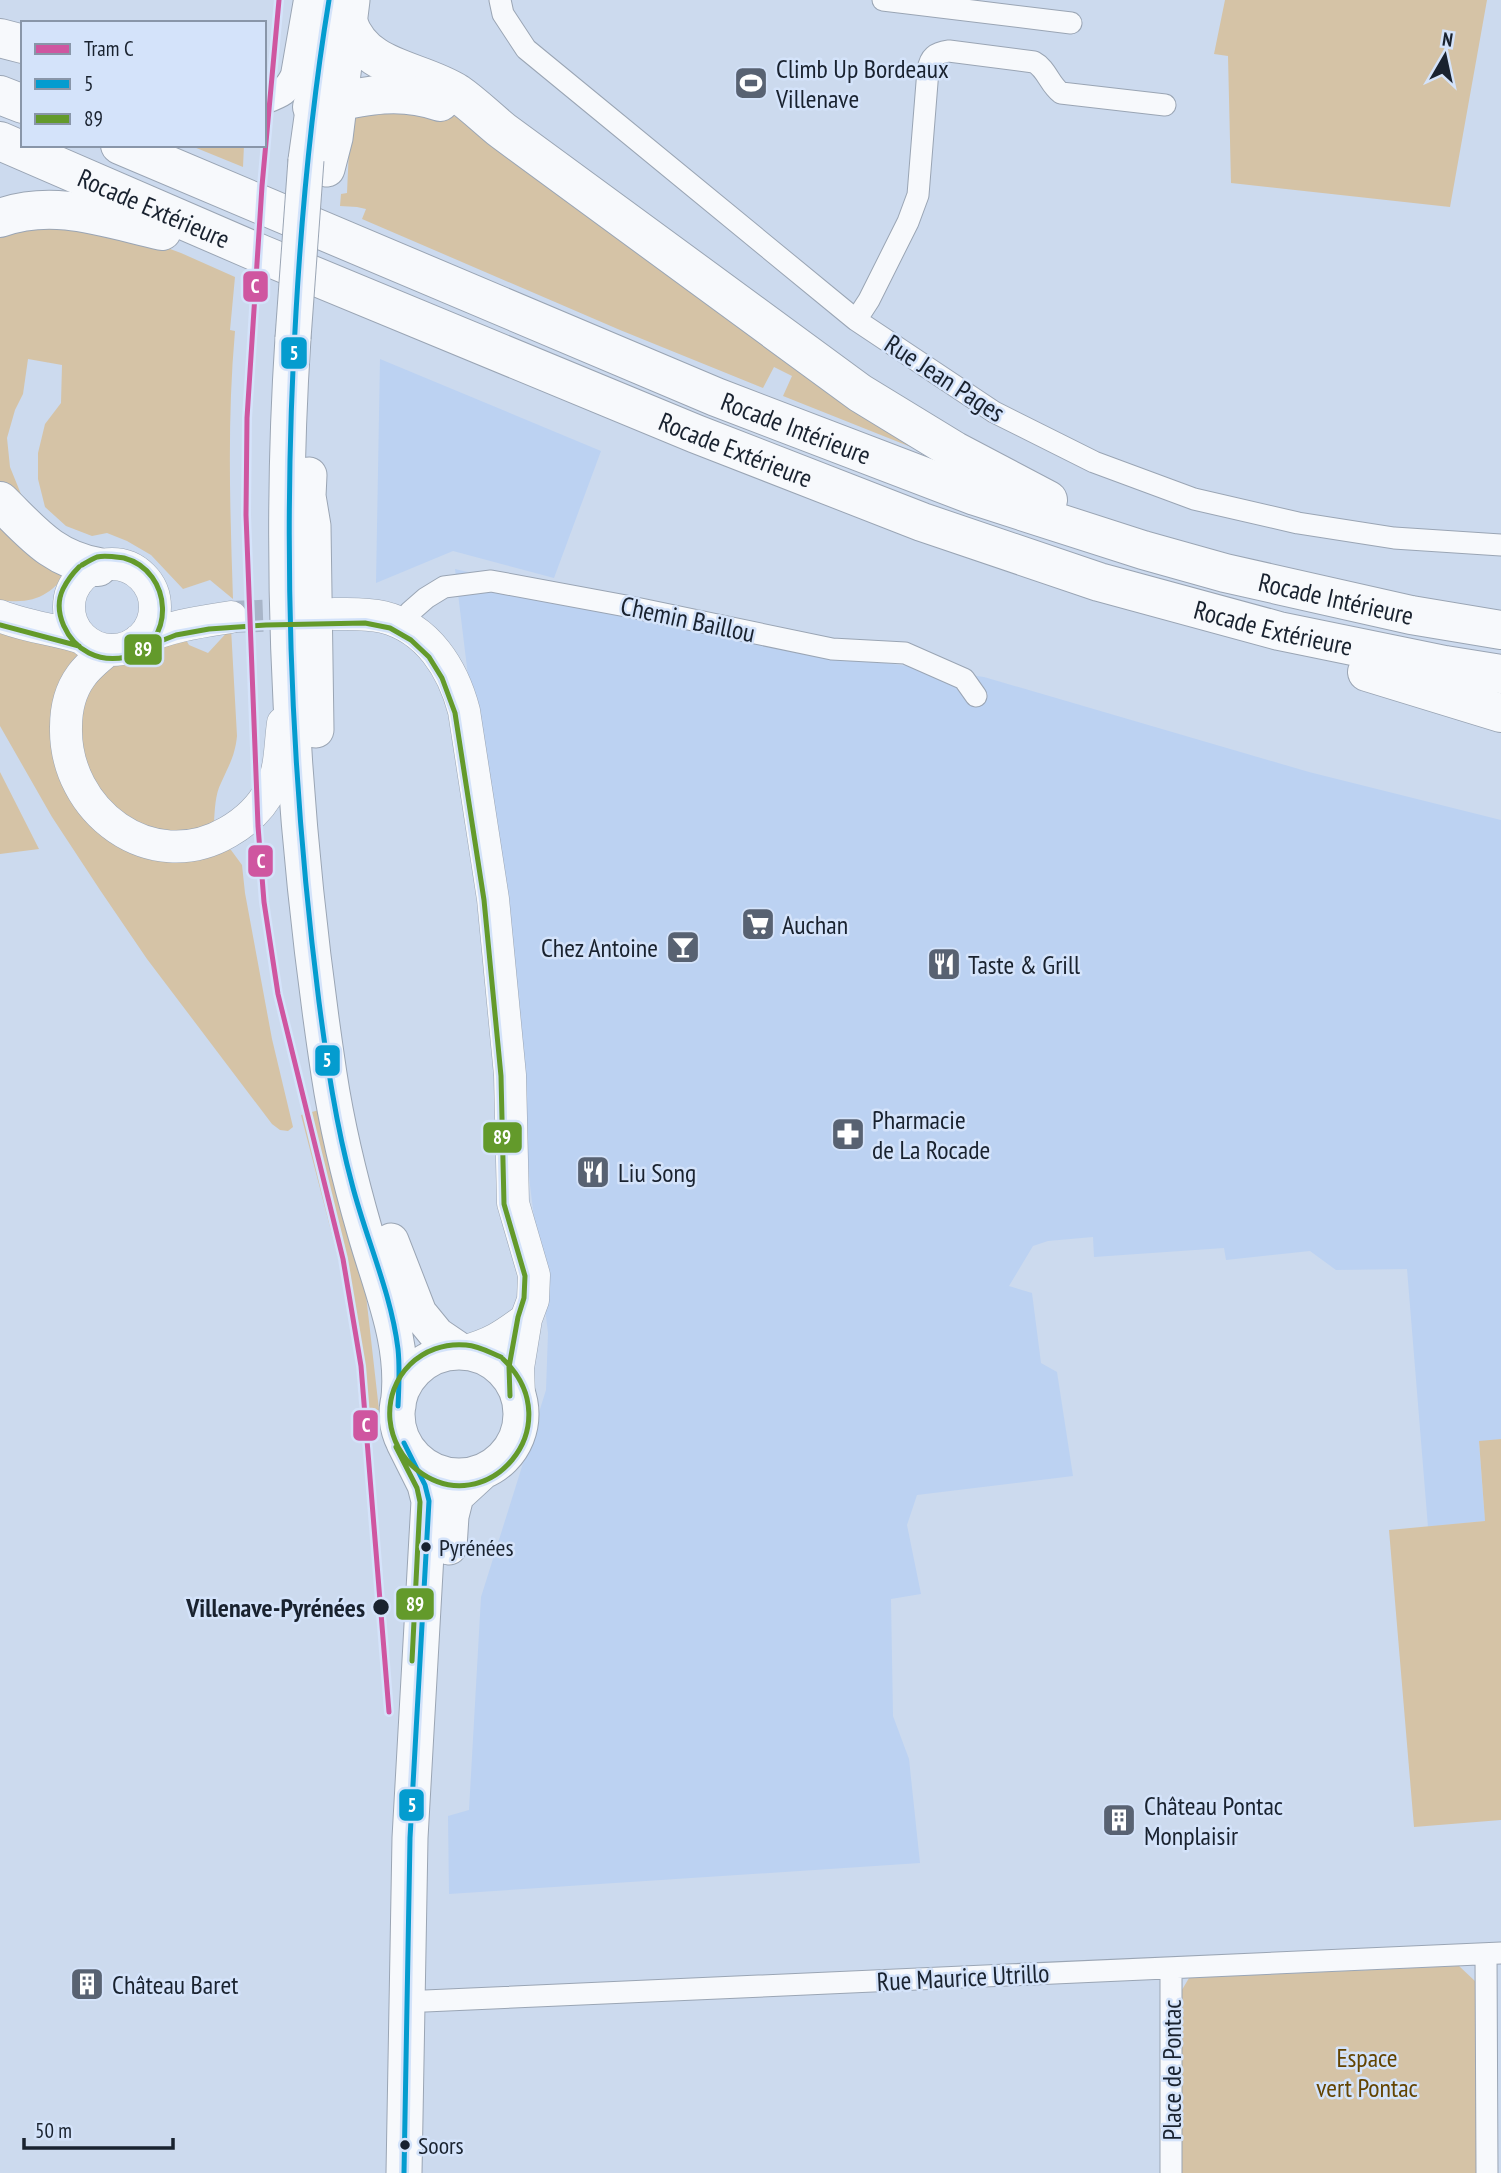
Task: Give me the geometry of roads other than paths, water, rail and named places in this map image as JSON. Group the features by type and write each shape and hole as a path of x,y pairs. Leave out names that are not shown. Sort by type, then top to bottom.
{"highway":[{"path":"343,7 359,44 369,53 387,64 436,82 459,94 503,131 860,393 955,452 1143,550"},
{"path":"0,38 21,43"},
{"path":"325,104 384,93 412,94 452,107 503,131"},
{"path":"0,95 21,103"},
{"name":"Rocade Extérieure","path":"0,141 261,254 695,434 922,522 1099,582 1279,631 1501,674"},
{"name":"Rocade Intérieure","path":"125,147 716,397 975,496 1143,550 1225,573 1411,615 1501,630"},
{"path":"0,218 14,213 45,209 88,212 261,254"},
{"path":"0,501 47,547 78,563 86,576"},
{"path":"1279,631 1370,674 1501,713"}],"main road":[{"path":"343,7 325,104 335,138 316,164 288,495 291,673 302,838 324,1037 340,1133 398,1352 401,1384 398,1425 425,1485 429,1501 410,1838 404,2173"},
{"path":"303,342 309,496 313,526 316,750 323,837 350,1073 372,1178 387,1230 419,1313 437,1335 462,1352 481,1356 497,1365 510,1379 519,1396"},
{"path":"111,564 125,566 163,594 231,617 178,625 159,631 130,646 95,644 52,629 13,622 0,614 41,609 86,576 111,564"},
{"path":"86,576 69,598 69,613 73,627 95,644"},
{"path":"139,640 148,631 155,607 146,582"},
{"path":"334,614 382,617 404,624 427,642 442,659 459,691 494,899 510,1075 513,1203 534,1275 533,1300 526,1319 518,1368 520,1426 515,1441 508,1454 460,1490 453,1503 451,1516 430,1813 419,2173"},
{"path":"95,644 71,695 66,717 70,766 79,788 95,809 114,827 138,840 163,845 187,845 211,840 235,828 260,806 276,774 291,673"},
{"path":"398,1406 403,1388 413,1373 427,1362 444,1355 486,1346 526,1319"},
{"path":"404,1443 415,1458 429,1469 446,1475 481,1473"}],"street":[{"path":"266,101 285,92 291,84 297,65 308,0"},
{"name":"Rue Jean Pages","path":"500,0 503,14 526,48 856,320 993,412 1094,462 1194,499 1298,523 1394,538 1501,545"},
{"path":"883,0 1071,23"},
{"path":"0,23 21,29"},
{"path":"856,320 869,300 908,222 918,195 928,70 929,62 935,54 949,51 1034,62 1044,69 1061,93 1165,105"},
{"path":"266,102 325,104"},
{"name":"Chemin Baillou","path":"404,624 410,612 425,598 444,587 491,581 832,649 905,653 964,679 976,696"},
{"path":"1488,2173 1493,1953"},
{"name":"Rue Maurice Utrillo","path":"425,2001 1493,1953"},
{"name":"Place de Pontac","path":"1171,1968 1171,2173"}],"tunnel":[{"path":"231,617 314,614"}],"tram line":[{"name":"C","path":"266,142 279,0"},
{"name":"C","path":"266,147 247,418 246,515 258,826 264,902 278,994 343,1259 361,1366 389,1712"}],"place":[{"name":"Climb Up Bordeaux Villenave","path":"751,83"},
{"name":"Auchan","path":"758,924"},
{"name":"Chez Antoine","path":"683,947"},
{"name":"Taste & Grill","path":"944,964"},
{"name":"Pharmacie de La Rocade","path":"848,1134"},
{"name":"Liu Song","path":"593,1172"},
{"name":"Pyrénées","path":"426,1547"},
{"name":"Villenave-Pyrénées","path":"381,1607"},
{"name":"Château Pontac Monplaisir","path":"1119,1820"},
{"name":"Château Baret","path":"87,1984"},
{"name":"Soors","path":"405,2145"}],"park label":[{"name":"Espace vert Pontac","path":"1367,2072"}]}
